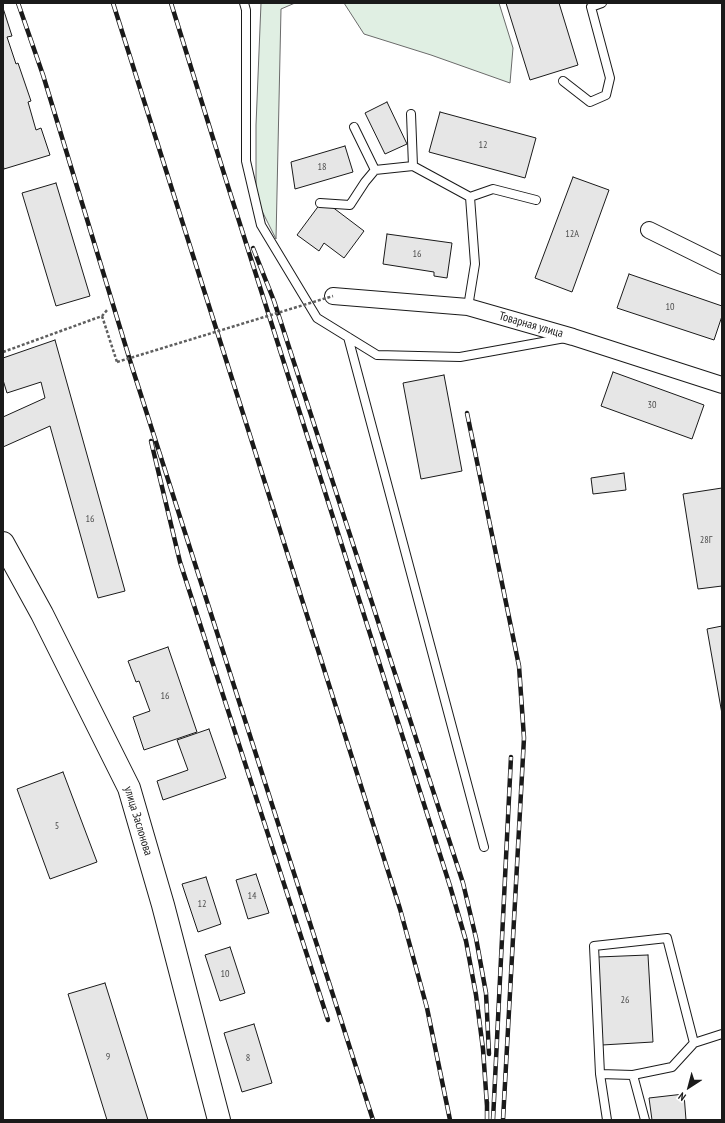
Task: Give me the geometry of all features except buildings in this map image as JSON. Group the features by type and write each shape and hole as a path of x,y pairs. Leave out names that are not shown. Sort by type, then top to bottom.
{"street":[{"path":"649,230 722,266"},
{"name":"Товарная улица","path":"333,296 468,307 573,337 722,385"},
{"name":"улица Заслонова","path":"3,543 42,614 129,788 163,905 220,1120"}],"lane":[{"path":"244,3 246,10 246,161 262,225 316,318 377,355 460,357 573,337"},
{"path":"563,81 590,102 606,95 610,78 590,5 602,3"},
{"path":"411,114 413,166"},
{"path":"354,127 375,170"},
{"path":"320,203 350,205 375,170 413,166 470,197 493,189 536,200"},
{"path":"468,307 474,264 470,197"},
{"path":"348,337 484,847"},
{"path":"607,1120 600,1074 594,946 667,938 694,1043"},
{"path":"600,1074 633,1075 672,1067 694,1043 722,1034"},
{"path":"633,1075 645,1120"}],"path":[{"path":"102,316 117,362 333,296"},
{"path":"3,352 102,316 108,309"}],"green space":[{"path":"261,3 295,3 281,9 276,239 256,199 256,125"},
{"path":"344,3 499,3 513,48 510,83 431,55 364,34"}],"railway":[{"path":"18,3 43,75 132,367 373,1120"},
{"path":"113,3 400,909 427,1008 450,1120"},
{"path":"171,3 450,886 466,941 476,995 483,1049 487,1106"},
{"path":"253,248 274,301 463,883 476,938 486,993 489,1054"},
{"path":"467,413 519,666 524,738 503,1120"},
{"path":"151,441 180,562 328,1020"},
{"path":"493,1120 511,757"},
{"path":"487,1102 487,1120"}]}
